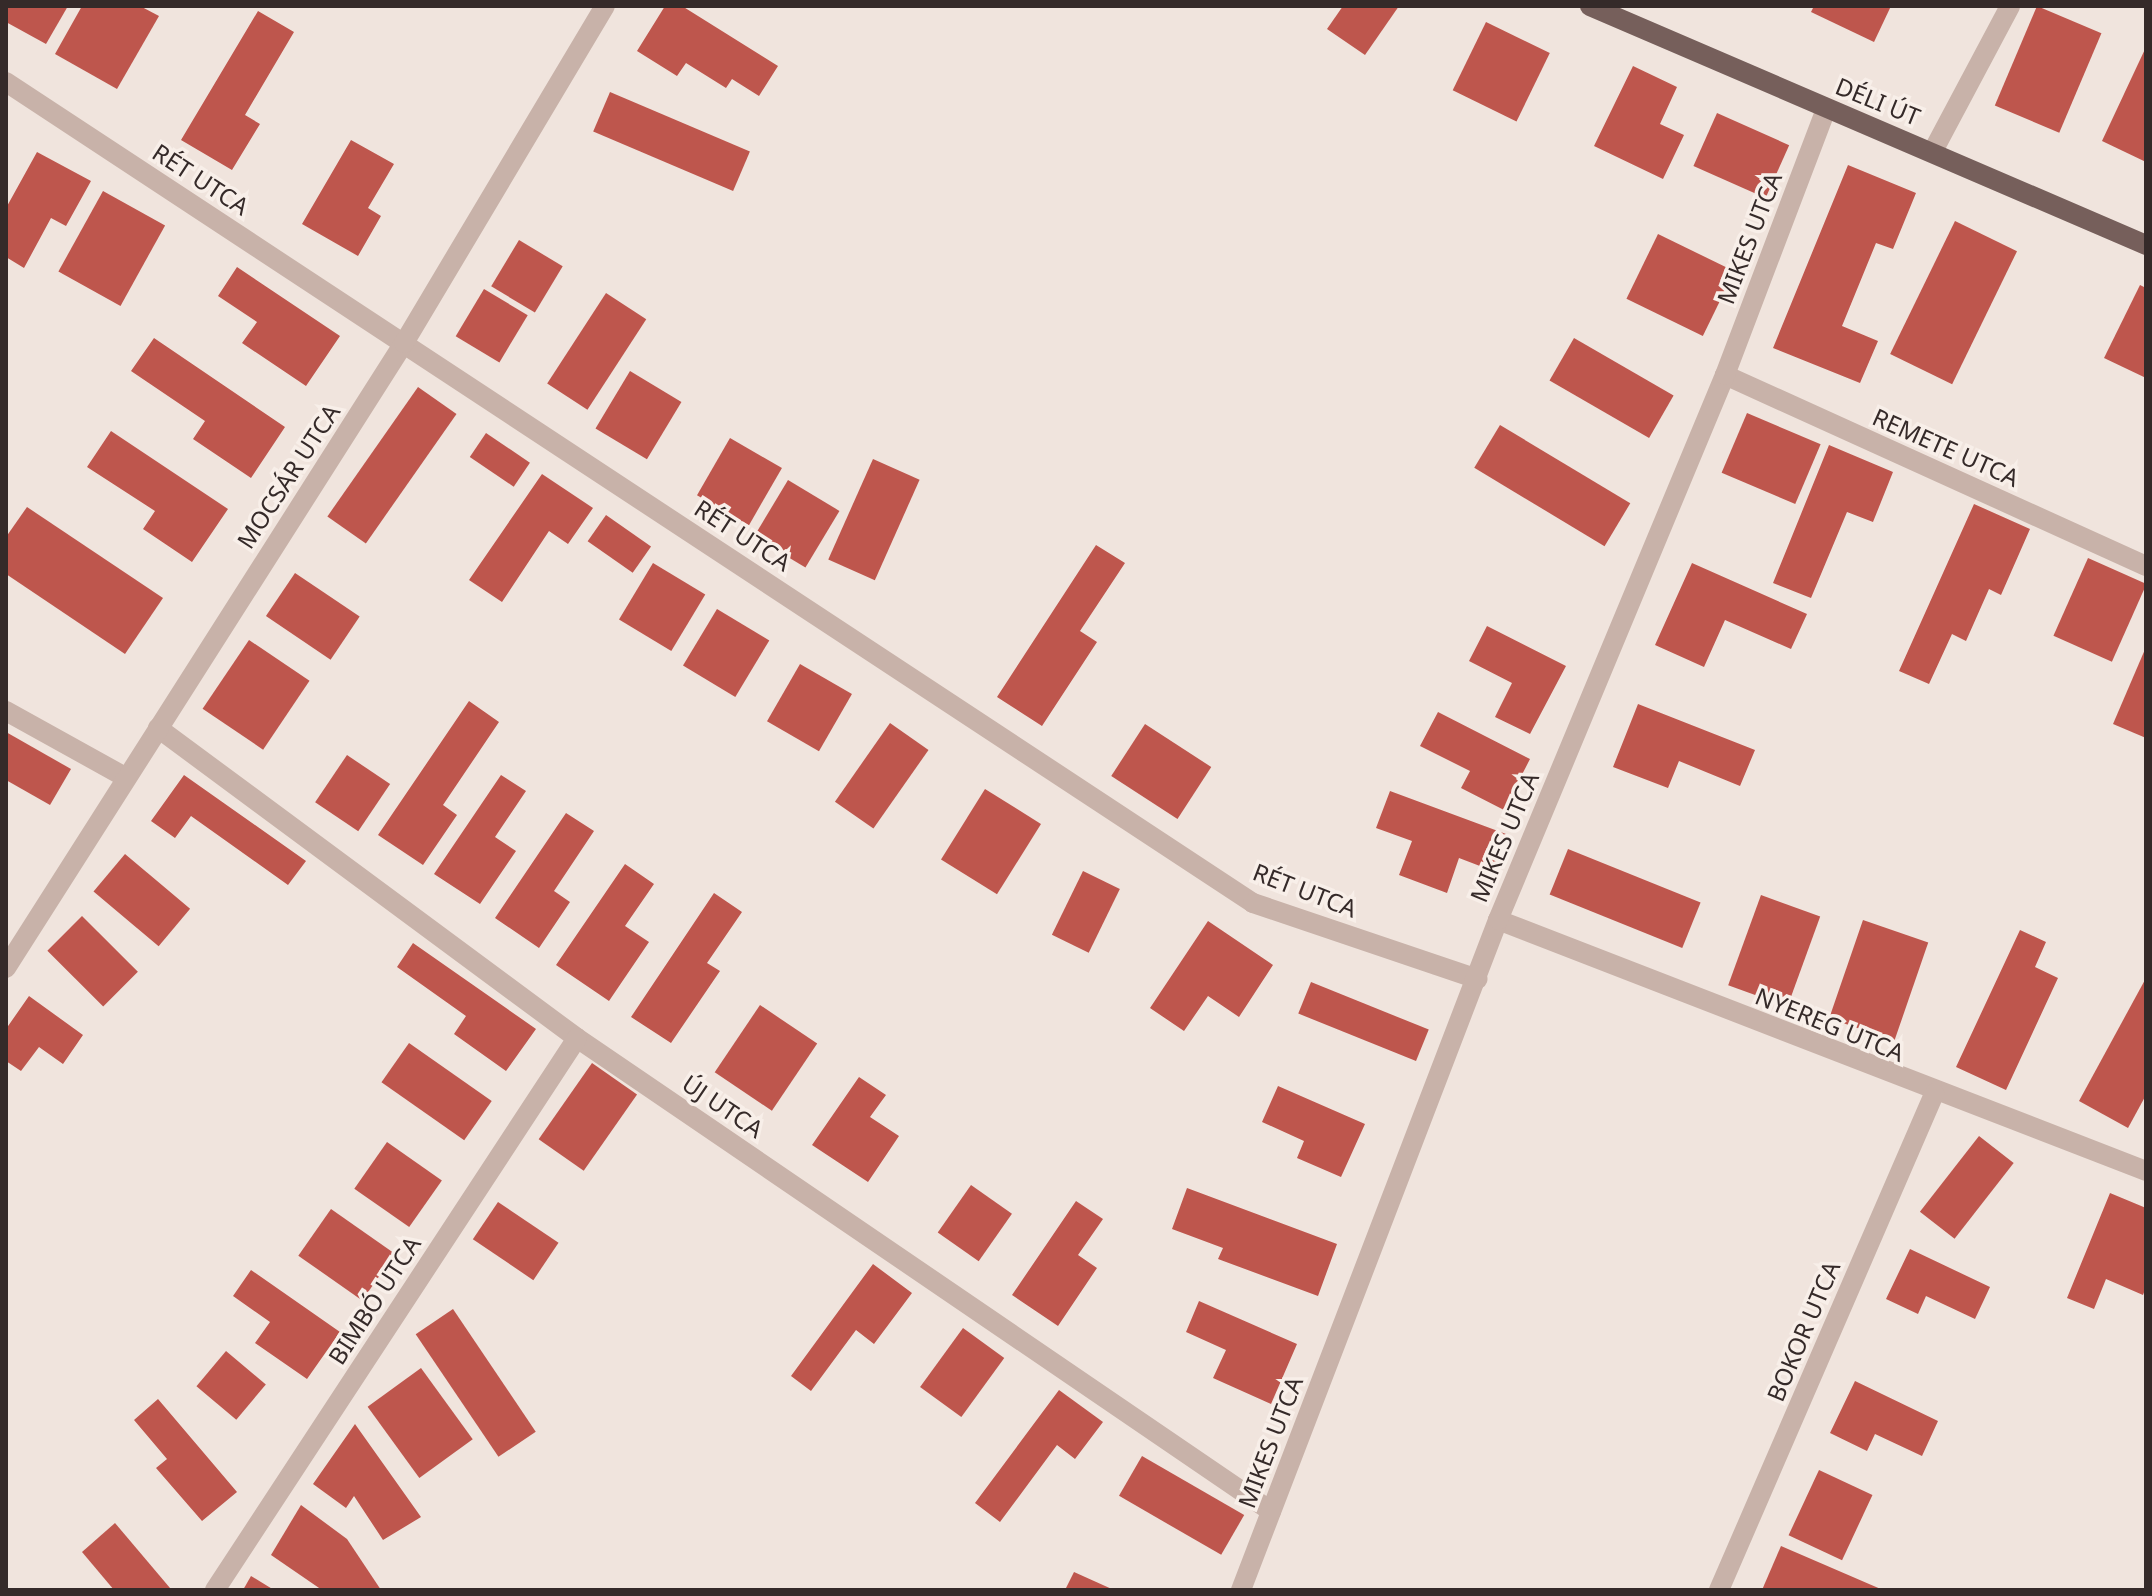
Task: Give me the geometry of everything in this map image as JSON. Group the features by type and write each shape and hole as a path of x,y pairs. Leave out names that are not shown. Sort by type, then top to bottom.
{"main road":[{"name":"DÉLI ÚT","path":"1590,6 2146,245"}],"street":[{"name":"MOCSÁR UTCA","path":"6,968 404,343 605,6"},
{"path":"1933,151 2010,6"},
{"name":"RÉT UTCA","path":"6,82 1253,903 1477,979"},
{"name":"MIKES UTCA","path":"1241,1590 1498,920 1725,375 1826,109"},
{"name":"REMETE UTCA","path":"1725,375 2146,566"},
{"path":"6,711 125,777"},
{"name":"ÚJ UTCA","path":"158,728 577,1038 1271,1511"},
{"name":"NYEREG UTCA","path":"1498,920 1934,1094 2146,1171"},
{"name":"BIMBÓ UTCA","path":"215,1590 577,1038"},
{"name":"BOKOR UTCA","path":"1719,1590 1934,1094"}],"building":[{"path":"6,6 68,6 46,44 6,22"},
{"path":"82,6 140,6 159,16 117,89 55,54"},
{"path":"665,6 682,6 778,66 759,96 732,79 726,88 686,63 677,76 637,51"},
{"path":"1343,6 1399,6 1365,55 1327,29"},
{"path":"1814,6 1891,6 1874,42 1811,12"},
{"path":"2037,6 2101,33 2059,133 1995,105"},
{"path":"258,11 294,32 245,115 260,124 232,170 181,140"},
{"path":"1486,22 1550,53 1516,121 1453,90"},
{"path":"2146,47 2146,162 2102,141"},
{"path":"1633,66 1677,87 1660,124 1684,135 1663,179 1594,146"},
{"path":"610,92 750,151 733,191 593,132"},
{"path":"1717,113 1789,145 1766,198 1693,166"},
{"path":"351,140 394,164 368,208 381,216 358,256 302,224"},
{"path":"37,152 91,181 66,226 51,218 24,268 6,257 6,208"},
{"path":"1848,165 1916,193 1893,249 1876,243 1842,326 1878,341 1860,383 1773,348"},
{"path":"103,191 165,225 120,306 58,271"},
{"path":"1955,221 2017,251 1952,384 1890,354"},
{"path":"1658,234 1734,271 1703,336 1626,299"},
{"path":"519,240 563,266 535,313 491,286"},
{"path":"237,267 340,336 306,386 242,343 257,322 218,296"},
{"path":"2140,285 2146,288 2146,378 2104,358"},
{"path":"484,289 528,315 499,362 456,336"},
{"path":"606,293 646,319 587,410 547,384"},
{"path":"154,338 285,427 251,478 193,439 205,421 131,371"},
{"path":"1574,338 1674,396 1649,438 1550,380"},
{"path":"630,371 681,402 647,459 595,428"},
{"path":"418,387 457,414 366,543 327,516"},
{"path":"1747,413 1821,444 1795,504 1722,473"},
{"path":"1500,425 1630,503 1605,546 1474,468"},
{"path":"111,431 228,509 192,562 143,529 155,511 87,467"},
{"path":"486,433 530,463 514,487 470,457"},
{"path":"730,438 782,468 749,525 697,495"},
{"path":"1829,445 1893,472 1873,522 1847,512 1811,598 1773,583"},
{"path":"873,459 920,480 875,580 828,559"},
{"path":"542,474 593,508 568,544 549,531 502,602 469,580"},
{"path":"788,480 839,511 805,567 754,537"},
{"path":"1974,504 2030,529 2001,595 1989,589 1966,641 1952,634 1929,684 1899,671"},
{"path":"27,507 163,598 125,654 6,574 6,537"},
{"path":"606,515 651,547 633,573 588,541"},
{"path":"1096,545 1125,563 1080,631 1097,642 1042,726 997,697"},
{"path":"2088,558 2146,584 2112,662 2053,636"},
{"path":"653,563 705,594 671,651 619,620"},
{"path":"1692,563 1807,614 1791,649 1725,620 1704,667 1655,645"},
{"path":"295,573 360,617 331,660 266,616"},
{"path":"717,609 769,640 735,697 683,666"},
{"path":"1487,626 1566,666 1530,734 1495,717 1512,683 1469,661"},
{"path":"249,640 310,681 263,750 203,709"},
{"path":"2146,647 2146,738 2113,724"},
{"path":"800,664 852,694 819,751 767,721"},
{"path":"469,701 499,722 443,805 457,815 423,865 378,835"},
{"path":"1638,704 1755,750 1740,786 1679,761 1668,788 1613,767"},
{"path":"1438,712 1530,759 1504,810 1461,788 1470,771 1420,746"},
{"path":"890,723 929,750 873,829 835,802"},
{"path":"1145,724 1211,767 1177,819 1111,776"},
{"path":"6,732 71,769 50,805 6,780"},
{"path":"347,755 390,784 358,831 315,802"},
{"path":"184,775 306,861 288,885 191,816 175,838 151,821"},
{"path":"501,775 526,791 495,837 516,851 480,904 434,874"},
{"path":"985,789 1041,824 997,894 941,859"},
{"path":"1390,791 1506,834 1493,871 1459,858 1447,893 1399,875 1412,841 1376,828"},
{"path":"566,813 594,831 554,891 570,902 539,948 495,918"},
{"path":"1568,849 1701,903 1682,948 1550,894"},
{"path":"125,854 190,909 159,946 94,892"},
{"path":"625,864 654,884 625,926 649,942 609,1001 556,965"},
{"path":"1083,871 1120,889 1089,953 1052,935"},
{"path":"714,893 742,912 707,963 720,971 671,1043 631,1017"},
{"path":"1761,895 1820,917 1787,1007 1728,985"},
{"path":"82,916 138,972 103,1007 47,951"},
{"path":"1863,920 1928,942 1894,1041 1829,1018"},
{"path":"1208,921 1273,965 1239,1017 1208,996 1184,1031 1150,1008"},
{"path":"2020,930 2046,942 2035,967 2058,978 2006,1090 1956,1067"},
{"path":"413,943 536,1029 506,1071 454,1034 466,1016 397,967"},
{"path":"2146,978 2146,1095 2128,1128 2079,1101"},
{"path":"1311,982 1429,1030 1416,1061 1298,1014"},
{"path":"29,996 83,1035 63,1064 39,1047 21,1071 6,1061 6,1029"},
{"path":"760,1005 817,1044 772,1111 715,1072"},
{"path":"409,1043 492,1101 464,1140 381,1082"},
{"path":"592,1063 637,1095 584,1171 539,1139"},
{"path":"859,1077 886,1095 870,1117 899,1136 868,1182 812,1145"},
{"path":"1278,1086 1365,1124 1341,1177 1297,1158 1304,1141 1262,1122"},
{"path":"1979,1136 2014,1163 1955,1239 1920,1212"},
{"path":"387,1142 442,1180 409,1227 354,1189"},
{"path":"971,1185 1012,1214 979,1261 938,1233"},
{"path":"1187,1188 1337,1244 1318,1296 1218,1259 1223,1248 1172,1229"},
{"path":"2110,1193 2146,1208 2146,1287 2143,1295 2106,1279 2094,1309 2067,1298"},
{"path":"1076,1201 1103,1219 1078,1255 1097,1268 1058,1326 1012,1295"},
{"path":"498,1202 559,1243 533,1280 473,1239"},
{"path":"331,1209 395,1254 362,1300 298,1256"},
{"path":"1910,1249 1990,1287 1975,1319 1926,1296 1918,1314 1886,1299"},
{"path":"873,1264 912,1293 874,1344 856,1330 811,1391 791,1376"},
{"path":"251,1270 340,1332 307,1379 255,1343 270,1322 233,1296"},
{"path":"1199,1301 1297,1344 1271,1404 1213,1378 1226,1350 1186,1332"},
{"path":"453,1309 536,1432 498,1457 416,1334"},
{"path":"963,1328 1004,1358 961,1417 920,1387"},
{"path":"226,1351 266,1384 236,1420 196,1386"},
{"path":"421,1368 473,1439 419,1478 368,1407"},
{"path":"1855,1381 1938,1421 1922,1456 1875,1434 1867,1451 1830,1433"},
{"path":"1059,1390 1103,1422 1075,1459 1057,1445 1000,1522 975,1503"},
{"path":"158,1399 237,1492 202,1521 156,1468 167,1459 134,1420"},
{"path":"355,1424 421,1517 383,1540 354,1496 346,1508 313,1484"},
{"path":"1142,1456 1244,1515 1221,1555 1119,1496"},
{"path":"1819,1470 1872,1495 1842,1560 1789,1535"},
{"path":"301,1505 347,1539 381,1590 322,1590 271,1555"},
{"path":"115,1523 170,1588 168,1590 114,1590 82,1552"},
{"path":"1781,1546 1883,1590 1762,1590"},
{"path":"1074,1572 1114,1590 1065,1590"},
{"path":"251,1576 274,1590 243,1590"}]}
